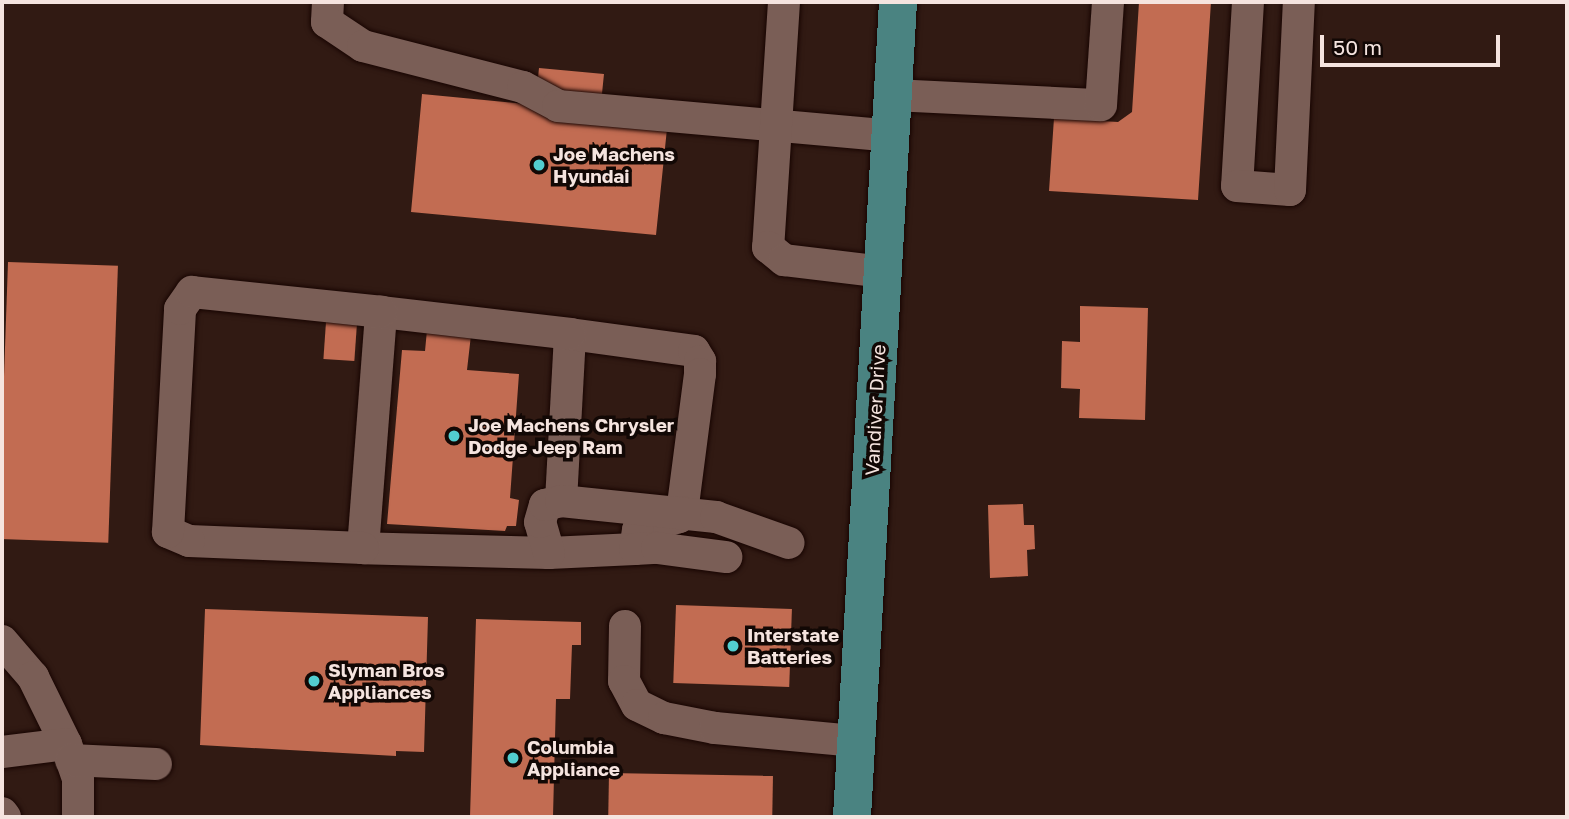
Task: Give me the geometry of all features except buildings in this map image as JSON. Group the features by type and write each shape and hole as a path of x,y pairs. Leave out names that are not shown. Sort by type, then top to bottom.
{"main road":[{"name":"Vandiver Drive","path":"852,817 898,2"}],"street":[{"path":"328,2 327,22 363,46 523,87 558,106 891,136"},
{"path":"783,2 768,247 784,260 883,272"},
{"path":"893,95 1101,105 1108,2"},
{"path":"1248,2 1237,186 1290,190 1299,2"},
{"path":"635,550 638,530 679,517 682,512 700,361 694,351 570,334 192,292 180,309 168,532 190,541 549,553 635,550 657,548 726,557"},
{"path":"363,548 381,312"},
{"path":"561,502 570,334"},
{"path":"549,553 540,522 545,505 561,502 716,517 789,543"},
{"path":"625,626 624,681 637,705 655,714 715,728 856,741"},
{"path":"2,641 33,677 68,752 78,778 78,817"},
{"path":"2,752 68,752 156,764"}],"place":[{"name":"Joe Machens Hyundai","path":"539,165"},
{"name":"Joe Machens Chrysler Dodge Jeep Ram","path":"454,436"},
{"name":"Interstate Batteries","path":"733,646"},
{"name":"Slyman Bros Appliances","path":"314,681"},
{"name":"Columbia Appliance","path":"513,758"}]}
